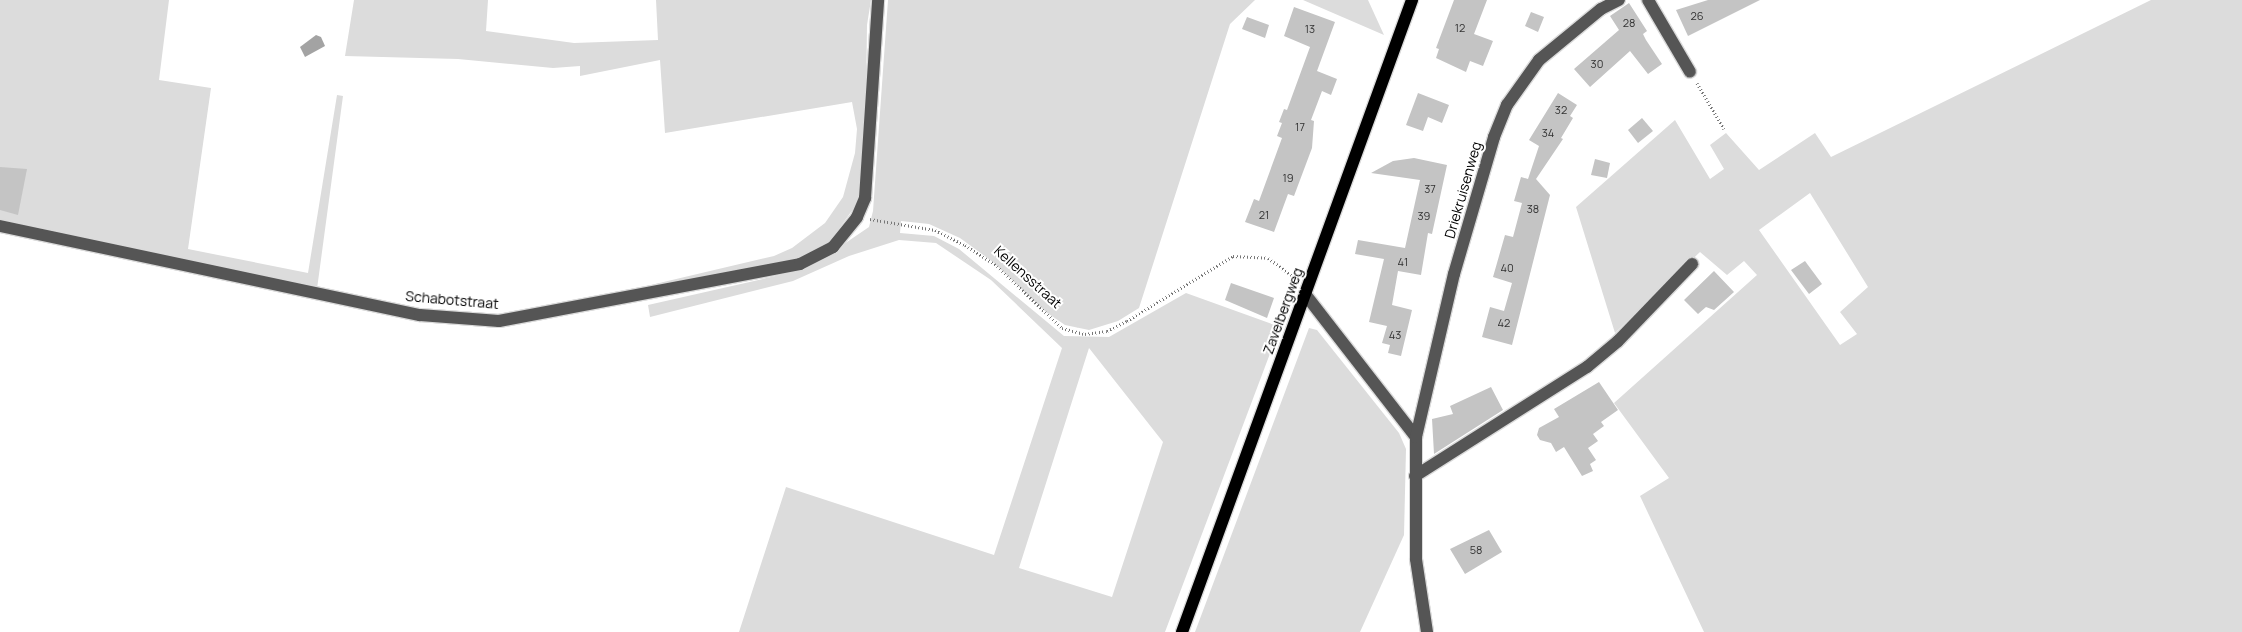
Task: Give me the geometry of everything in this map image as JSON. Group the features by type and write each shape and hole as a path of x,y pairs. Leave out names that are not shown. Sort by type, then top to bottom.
{"main road":[{"name":"Zavelbergweg","path":"1182,632 1412,0"}],"street":[{"path":"857,217 865,198 878,0"},
{"name":"Driekruisenweg","path":"1427,632 1416,560 1416,437 1454,274 1507,105 1522,80 1550,49 1601,9 1619,0"},
{"path":"1648,0 1690,72"},
{"name":"Schabotstraat","path":"0,226 420,315 499,321 800,264 833,247 857,217"},
{"path":"1415,476 1587,367 1618,341 1692,264"},
{"path":"1305,294 1416,437"}],"path":[{"path":"1690,72 1724,129"},
{"name":"Kellensstraat","path":"857,217 935,230 965,245 997,266 1062,328 1085,334 1107,332 1128,321 1233,256 1268,258 1291,272 1305,294"}],"shaded area":[{"path":"0,0 169,0 159,80 211,88 188,249 308,273 337,95 343,96 317,289 0,221"},
{"path":"354,0 488,0 486,31 574,43 658,40 656,0 871,0 867,25 865,183 856,205 825,248 770,269 656,292 655,284 774,256 792,248 825,223 843,197 855,153 857,129 852,102 665,133 660,60 580,76 580,66 553,68 458,59 345,56"},
{"path":"888,0 1255,0 1230,24 1139,308 1118,321 1089,330 1065,325 1046,312 993,262 960,238 929,224 901,221 900,233 934,236 959,249 1064,336 1109,337 1186,293 1280,327 1165,632 739,632 786,487 994,555 1062,348 991,280 936,243 899,240 849,256 793,281 650,317 648,305 780,275 819,261 869,227 873,211","holes":["1089,348 1163,442 1112,597 1019,568"]},
{"path":"1303,0 1368,0 1384,35"},
{"path":"2151,0 2242,0 2242,632 1704,632 1640,496 1669,478 1614,403 1757,275 1744,261 1727,275 1700,252 1615,333 1576,207 1675,120 1710,179 1724,169 1710,145 1726,133 1759,170 1815,133 1831,157","holes":["1810,193 1868,287 1840,312 1857,334 1840,345 1759,230"]},
{"path":"316,35 321,37 325,46 305,57 300,47"},
{"path":"1309,328 1317,330 1399,433 1406,449 1404,535 1360,632 1195,632"}],"building":[{"path":"1454,0 1487,0 1474,34 1493,41 1483,66 1470,61 1466,72 1436,58 1439,49 1436,48"},
{"path":"1708,0 1760,0 1688,36 1676,10"},
{"path":"1629,3 1647,31 1643,34 1646,40 1662,64 1648,74 1630,51 1590,87 1574,69 1619,30 1610,16"},
{"path":"1294,7 1335,22 1317,71 1337,79 1331,95 1322,91 1311,120 1314,121 1312,148 1294,196 1288,194 1274,232 1245,222 1254,199 1259,201 1282,138 1277,136 1282,123 1279,122 1284,109 1287,110 1310,47 1284,36"},
{"path":"1531,12 1544,17 1538,32 1525,26"},
{"path":"1247,17 1269,25 1265,38 1242,29"},
{"path":"1418,93 1449,105 1442,123 1428,117 1423,131 1406,125"},
{"path":"1558,93 1577,105 1570,116 1573,118 1561,138 1563,139 1536,179 1550,195 1512,345 1482,337 1490,307 1504,311 1512,283 1493,277 1505,235 1513,237 1522,203 1514,201 1521,177 1528,179 1539,146 1529,140"},
{"path":"1642,118 1653,131 1638,143 1628,130"},
{"path":"1414,158 1447,165 1432,234 1428,233 1421,275 1398,271 1392,305 1412,310 1401,356 1388,353 1390,345 1382,343 1387,326 1369,322 1384,259 1355,254 1358,240 1405,248 1420,180 1371,173 1393,161"},
{"path":"1595,159 1610,163 1607,178 1591,175"},
{"path":"0,167 27,169 18,215 0,210"},
{"path":"1805,261 1822,284 1809,294 1791,270"},
{"path":"1714,271 1734,292 1714,310 1706,307 1698,314 1684,300"},
{"path":"1231,283 1274,298 1267,318 1225,300"},
{"path":"1599,382 1618,410 1601,422 1604,426 1593,434 1598,441 1588,448 1596,460 1590,464 1593,471 1582,476 1564,447 1556,452 1551,443 1540,440 1537,435 1539,428 1559,417 1554,409"},
{"path":"1491,387 1503,410 1434,454 1432,419 1453,414 1450,406"},
{"path":"1489,530 1502,552 1465,574 1450,549"}]}
